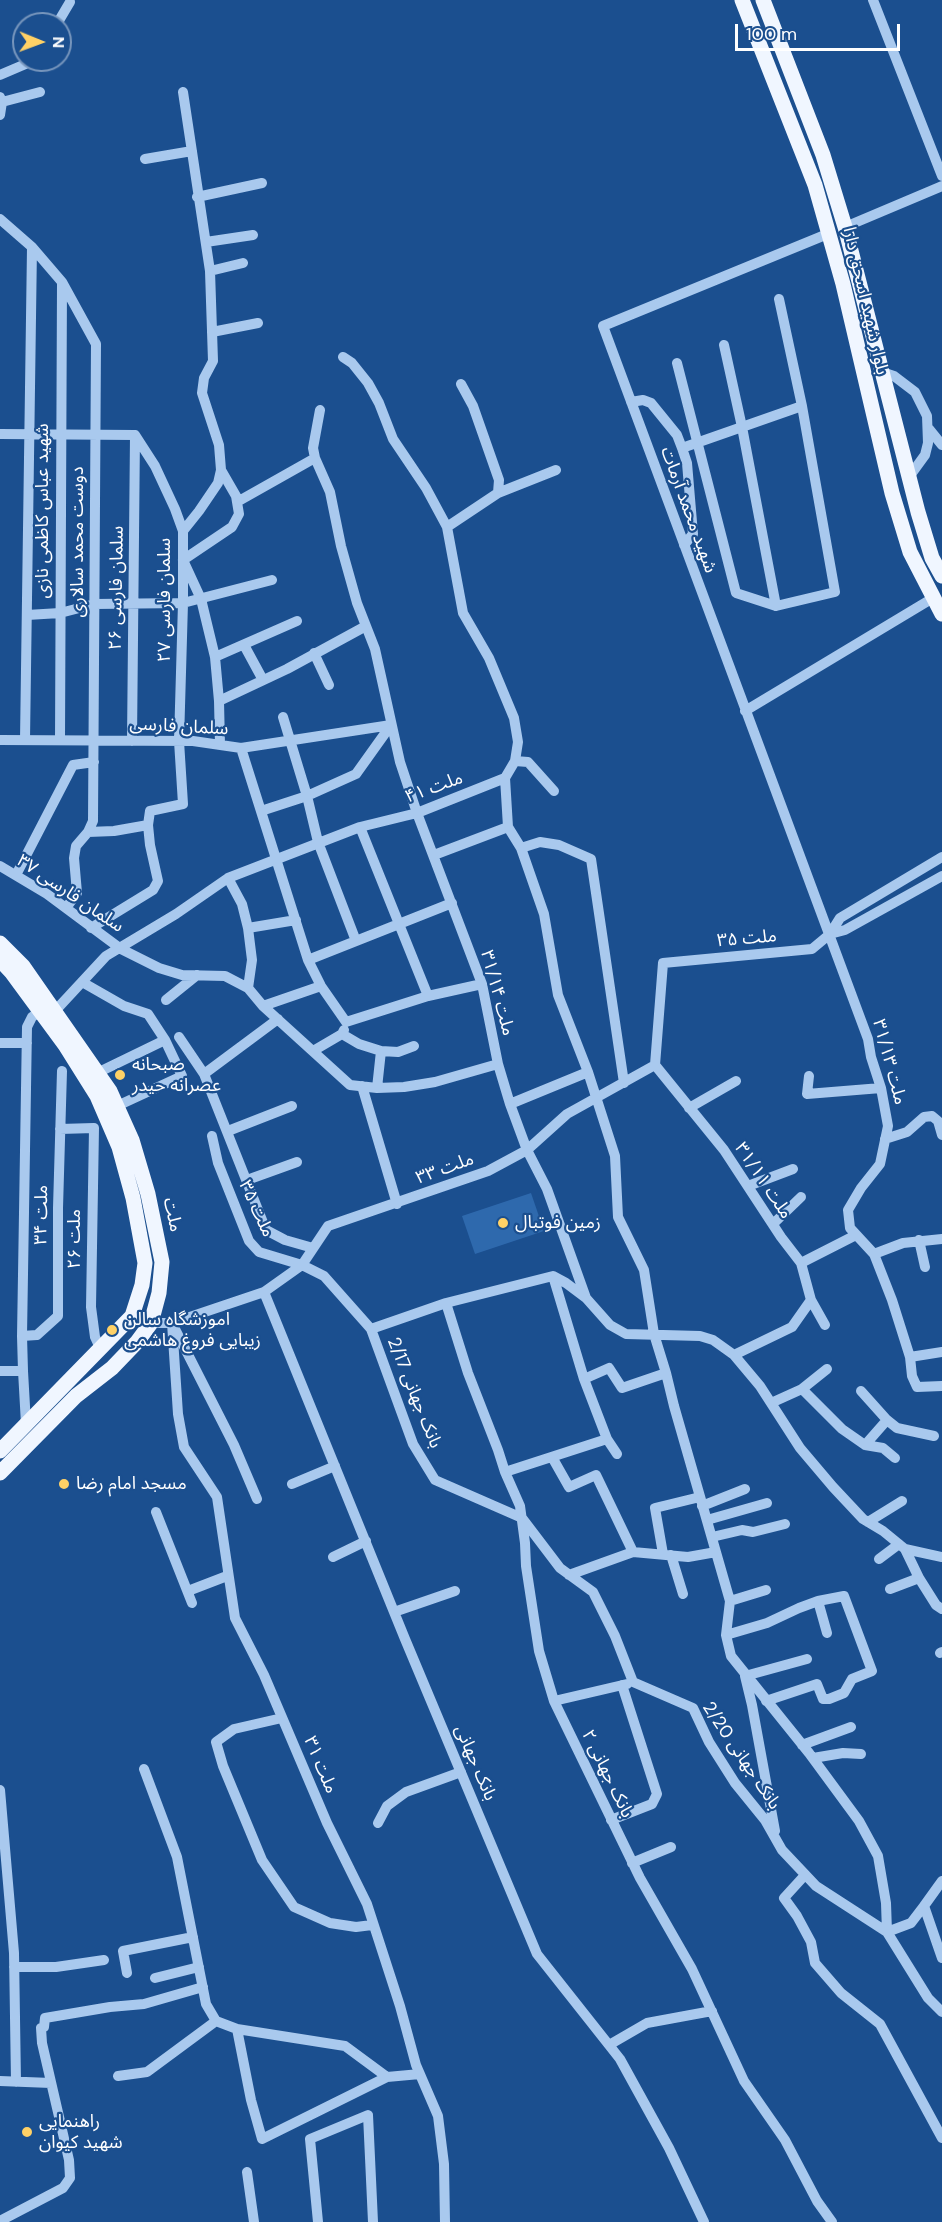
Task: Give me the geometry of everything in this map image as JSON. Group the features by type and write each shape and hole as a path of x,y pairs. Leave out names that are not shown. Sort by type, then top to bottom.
{"main road":[{"name":"بلوار شهید اسحق دارا","path":"742,0 815,186 830,233 879,444 909,552 942,614"},
{"name":"بلوار شهید اسحق دارا","path":"763,0 823,155 845,227 909,477 932,558 942,576"},
{"path":"830,233 845,227"},
{"path":"879,444 899,438"},
{"name":"ملت","path":"0,943 23,966 65,1045 97,1096 119,1147 133,1198 145,1263 142,1285 132,1316 0,1451"},
{"name":"ملت","path":"0,960 47,1011 110,1091 136,1154 148,1194 162,1262 159,1293 151,1323 137,1342 112,1368 76,1396 0,1473"},
{"path":"65,1383 76,1396"}],"street":[{"path":"873,0 942,176"},
{"path":"64,12 70,2"},
{"path":"0,116 1,100 40,92"},
{"path":"183,92 210,271 213,361 204,378 202,393 219,445 221,470 218,483 183,531"},
{"path":"145,159 192,151"},
{"path":"198,197 262,183"},
{"path":"845,227 942,186"},
{"path":"0,219 32,247 62,282"},
{"name":"شهید محمد آرمات","path":"830,233 603,326 830,934"},
{"path":"206,242 253,235"},
{"path":"25,740 32,247"},
{"path":"210,271 243,263"},
{"name":"دوست محمد سالاری","path":"62,282 96,344 93,821 88,832 76,846 74,858 77,893 66,908"},
{"name":"شهید عباس کاظمی نازی","path":"60,740 62,282"},
{"path":"677,363 736,593 776,606 835,592 802,406 779,299"},
{"path":"212,332 258,324"},
{"path":"724,345 776,606"},
{"path":"343,357 352,363 368,383 393,438 426,488 447,527 463,614 489,658 514,718 518,742 515,761 505,778 508,827 521,848 544,914 558,995 588,1072 615,1156 618,1217 644,1270 654,1334 730,1601 726,1635 731,1656 813,1758 859,1821 878,1856 886,1903 887,1932 911,1923 942,1881"},
{"path":"882,372 894,376 915,392 927,416 929,429 925,455 909,477"},
{"path":"461,384 473,406 499,480 498,493"},
{"path":"631,402 643,400 651,403 677,435 682,448 687,463 693,534 684,545"},
{"path":"682,448 802,406"},
{"path":"237,502 315,458 314,448 320,410"},
{"path":"929,429 942,446"},
{"path":"0,434 135,435"},
{"name":"سلمان فارسی ۲۷","path":"135,435 155,466 183,531 179,741 183,804 150,811 148,825"},
{"name":"سلمان فارسی ۲۶","path":"132,741 135,435"},
{"name":"ملت ۳۱/۱۴","path":"315,458 330,492 341,546 375,649 400,762 482,984 498,1064 510,1104 527,1150 547,1189 586,1298"},
{"path":"220,745 215,657 201,599 183,560 232,527 239,514 236,496 221,470"},
{"path":"447,527 498,493 556,470"},
{"path":"27,615 60,613 94,604 183,603 272,580"},
{"path":"745,711 933,598"},
{"path":"215,657 297,621"},
{"path":"219,701 366,626"},
{"path":"244,645 263,680"},
{"path":"314,653 329,685"},
{"path":"283,717 307,796 318,842 356,941"},
{"path":"241,748 391,725"},
{"path":"261,811 307,796 356,774 391,725"},
{"name":"سلمان فارسی","path":"0,740 179,741 241,748 308,960 321,986 346,1022"},
{"path":"515,761 528,762 554,790"},
{"path":"16,875 73,765 94,762"},
{"name":"ملت ۴۱","path":"26,1424 22,1336 27,1027 32,1017 47,1011 82,982 106,956 228,878 318,842 360,827 417,813 505,778"},
{"path":"88,832 114,831 148,825 158,881 153,890 91,928"},
{"path":"360,827 428,996"},
{"path":"434,855 508,827"},
{"path":"521,848 540,842 559,845 591,859 624,1083"},
{"path":"830,934 840,918 942,857"},
{"name":"سلمان فارسی ۳۷","path":"0,866 66,908 121,948 159,968 182,975 225,976 248,988"},
{"path":"830,934 845,930 942,876"},
{"path":"228,878 243,904 248,928 252,960 248,988 263,1005 350,1085 376,1088 435,1082 498,1064"},
{"path":"308,960 452,903"},
{"path":"248,928 296,920"},
{"name":"ملت ۳۵","path":"655,1065 663,963 812,949 830,934"},
{"name":"ملت ۳۱/۱۳","path":"830,934 868,1039 888,1126 880,1164 861,1188 848,1210 850,1228 874,1254 910,1357 912,1376 917,1387 942,1386"},
{"path":"166,1000 197,975"},
{"path":"82,982 124,1006 148,1014 165,1040 182,1076 117,1106"},
{"path":"313,1051 342,1035 346,1022 428,996 482,984"},
{"path":"263,1005 321,986"},
{"path":"204,1074 278,1019"},
{"path":"342,1035 359,1044 381,1051 398,1052 414,1046"},
{"path":"179,1036 204,1074 266,1230 285,1240 313,1248"},
{"path":"97,1073 165,1040"},
{"path":"0,1043 27,1043"},
{"path":"376,1088 381,1051"},
{"name":"ملت ۳۳","path":"151,1323 172,1323 264,1292 302,1265 328,1226 488,1171 527,1150 567,1113 655,1065"},
{"name":"ملت ۳۱/۱۱","path":"655,1065 724,1150 801,1263 811,1300 825,1325"},
{"name":"ملت ۳۴","path":"22,1336 37,1335 58,1316 62,1071"},
{"path":"510,1104 588,1072"},
{"path":"809,1076 807,1094 881,1088"},
{"path":"689,1108 736,1081"},
{"path":"362,1086 397,1204"},
{"path":"228,1131 292,1106"},
{"path":"885,1139 908,1132 924,1117 932,1116 938,1121 942,1135"},
{"name":"ملت ۲۶","path":"60,1129 94,1128 91,1307 95,1337 100,1348"},
{"name":"ملت ۳۵","path":"212,1136 218,1163 249,1240 259,1252 302,1265 324,1276 371,1329"},
{"path":"247,1180 297,1162"},
{"path":"748,1186 792,1169"},
{"path":"773,1224 801,1197"},
{"path":"801,1263 856,1235"},
{"path":"874,1254 903,1243 942,1239"},
{"path":"919,1240 925,1267"},
{"path":"553,1276 584,1379 607,1439 617,1454"},
{"path":"371,1329 446,1303 553,1276 586,1298 610,1325 626,1334 700,1336 713,1340 734,1355 771,1403 807,1456 833,1487 868,1522 902,1547 942,1557"},
{"name":"بانک جهانی","path":"264,1292 394,1612 537,1954 620,2059 669,2148 704,2222"},
{"path":"734,1355 792,1327 811,1300"},
{"name":"بانک جهانی ۲","path":"446,1303 468,1373 520,1506 526,1566 539,1651 554,1701 632,1863 692,1969 744,2081 785,2140 817,2201 832,2222"},
{"path":"172,1323 234,1446 257,1499"},
{"name":"ملت ۳۱","path":"172,1323 178,1414 184,1447 217,1497 235,1618 264,1675 327,1823 366,1904 420,2074 438,2116 444,2164 446,2222"},
{"name":"بانک جهانی 2/17","path":"371,1329 413,1444 435,1480 522,1518"},
{"path":"910,1357 942,1352"},
{"path":"584,1379 609,1368 622,1388 666,1373"},
{"path":"771,1403 802,1389 827,1369"},
{"path":"0,1371 23,1371"},
{"path":"802,1389 842,1429 865,1445 884,1449 895,1458"},
{"path":"861,1391 897,1428 934,1436"},
{"path":"865,1445 887,1420"},
{"path":"505,1472 607,1439"},
{"path":"552,1457 569,1487 596,1475 633,1552"},
{"path":"292,1484 335,1466"},
{"path":"683,1594 667,1555 656,1508 701,1501 745,1489"},
{"path":"868,1522 902,1501"},
{"path":"707,1520 767,1503"},
{"path":"156,1512 192,1603"},
{"path":"522,1518 560,1568 593,1592 615,1636 633,1682 554,1701"},
{"path":"712,1537 742,1530 753,1532 785,1524"},
{"path":"333,1557 366,1542"},
{"path":"879,1559 902,1547"},
{"path":"902,1547 936,1605 942,1609"},
{"path":"569,1575 633,1552 688,1557 716,1552"},
{"path":"188,1591 227,1576"},
{"path":"890,1589 919,1578"},
{"path":"730,1601 766,1590"},
{"path":"394,1612 455,1591"},
{"path":"726,1635 767,1623 818,1601 844,1596 872,1671 852,1679 844,1693 829,1699 823,1699 817,1684 766,1701"},
{"path":"818,1601 827,1633"},
{"path":"745,1676 807,1659"},
{"path":"745,1676 776,1840"},
{"name":"بانک جهانی 2/20","path":"633,1682 693,1708 709,1742 735,1783 765,1820 782,1850 816,1886 887,1932 928,1998 942,2012"},
{"path":"611,1820 652,1804 657,1794 622,1685"},
{"path":"282,1718 234,1729 216,1742 222,1766 262,1860 294,1907 330,1923 356,1927 372,1925"},
{"path":"802,1745 851,1727"},
{"path":"813,1758 843,1753 861,1754"},
{"path":"144,1769 177,1857 206,2004 216,2021 237,2029 345,2046 387,2077"},
{"path":"378,1823 387,1806 406,1792 461,1772"},
{"path":"0,1790 6,1926 14,1967 16,2082"},
{"path":"632,1863 671,1847"},
{"path":"805,1875 784,1898 812,1942 815,1963 842,1993 880,2024 942,2138"},
{"path":"924,1906 942,1958"},
{"path":"128,1973 123,1951 193,1937"},
{"path":"14,1967 56,1967 104,1960"},
{"path":"154,1978 199,1967"},
{"path":"0,2221 63,2188 70,2178 69,2160 42,2043 41,2028 44,2027 45,2018 144,2004 203,1988"},
{"path":"609,2045 647,2023 712,2011"},
{"path":"118,2076 147,2072 216,2021"},
{"path":"237,2029 251,2100 262,2139 387,2077 420,2074"},
{"path":"0,2081 51,2083"},
{"path":"318,2222 310,2139 368,2115 373,2222"},
{"path":"247,2172 254,2222"}],"shaded area":[{"name":"زمین فوتبال","path":"531,1193 544,1231 475,1254 462,1216"}],"place":[{"name":"صبحانه عصرانه حیدر","path":"120,1075"},
{"name":"زمین فوتبال","path":"503,1223"},
{"name":"اموزشگاه سالن زیبایی فروغ هاشمی","path":"112,1330"},
{"name":"مسجد امام رضا","path":"64,1484"},
{"name":"راهنمایی شهید کیوان","path":"27,2132"}]}
